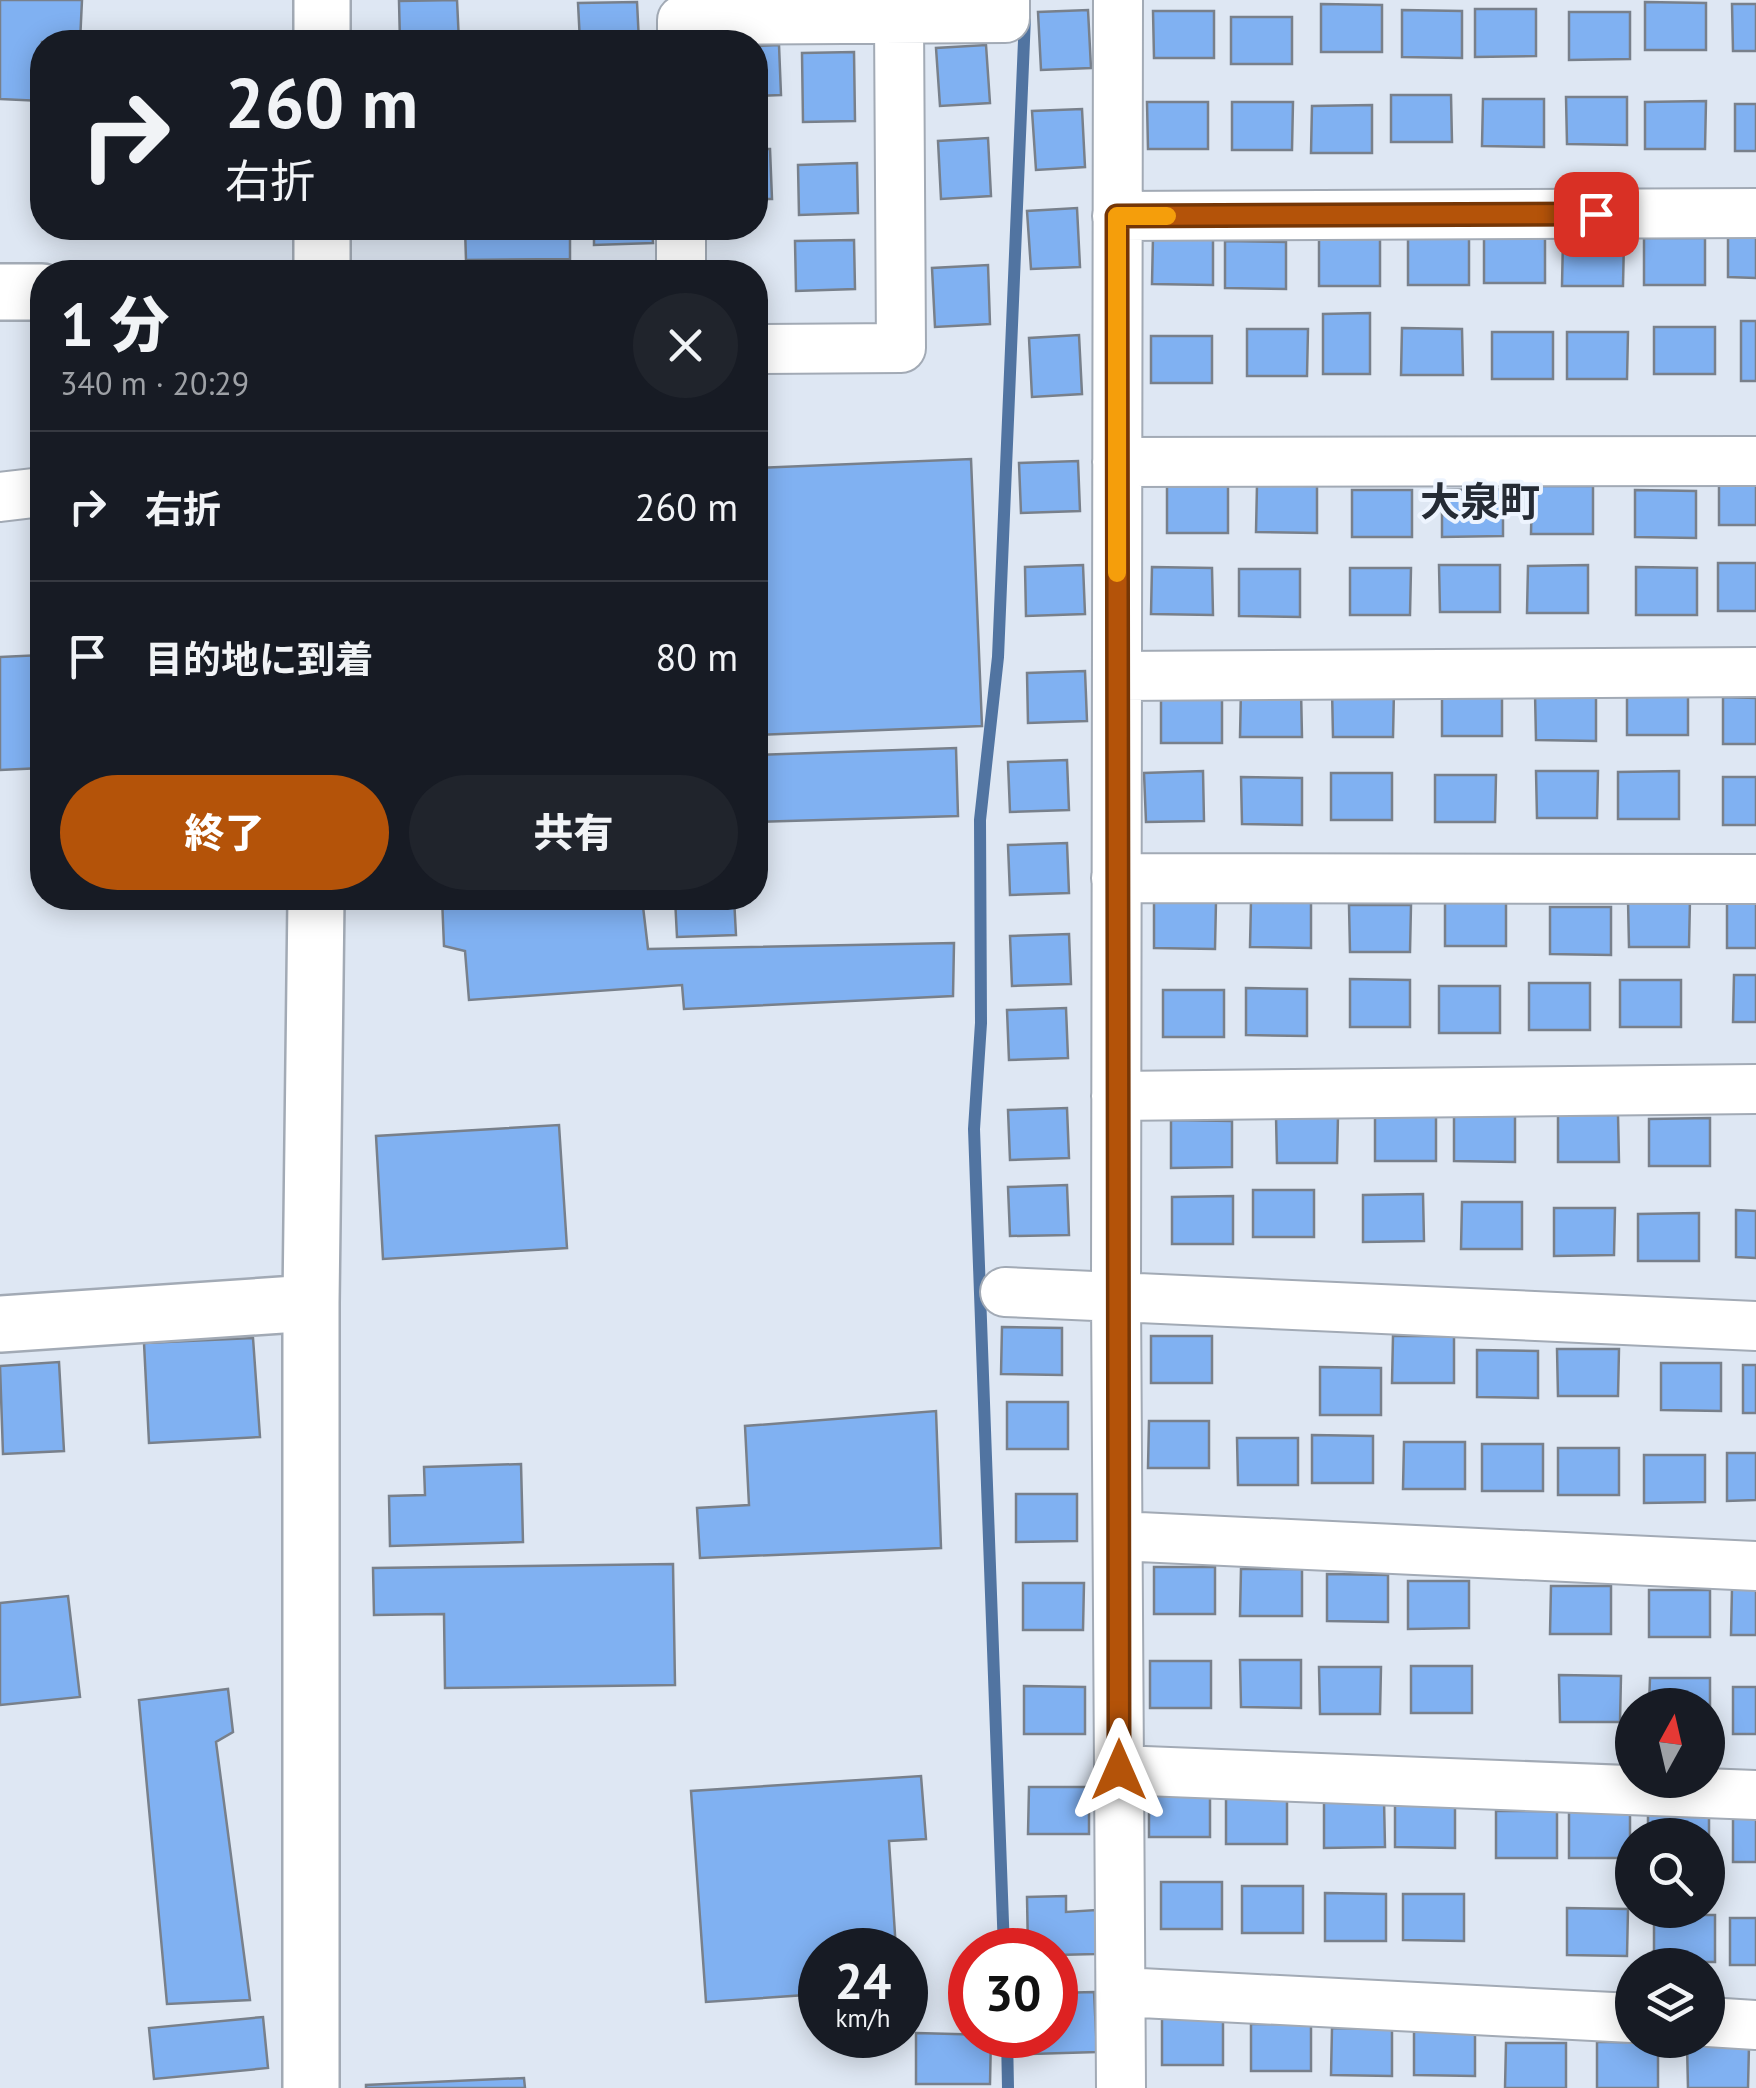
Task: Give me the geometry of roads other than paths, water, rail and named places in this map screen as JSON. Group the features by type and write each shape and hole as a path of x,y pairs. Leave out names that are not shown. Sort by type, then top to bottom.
{"street":[{"path":"322,0 322,30"},
{"path":"682,30 682,20 1004,18 1005,0"},
{"path":"1118,0 1116,1296 1121,2088"},
{"path":"768,348 901,348 899,19"},
{"path":"1117,216 1756,213"},
{"path":"0,292 30,292"},
{"path":"1117,462 1756,461"},
{"path":"0,497 30,493"},
{"path":"1117,676 1756,672"},
{"path":"1116,878 1756,879"},
{"path":"311,2088 311,1303 316,910"},
{"path":"1116,1096 1756,1089"},
{"path":"1005,1292 1756,1326"},
{"path":"0,1324 311,1303"},
{"path":"1118,1536 1756,1566"},
{"path":"1119,1770 1756,1795"},
{"path":"1121,1992 1615,2017"},
{"path":"1725,2023 1756,2025"}],"waterway":[{"path":"1003,1928 974,1129 981,1023 980,820 998,657 1025,17"},
{"path":"1007,2058 1008,2088"}],"district":[{"name":"大泉町","path":"1480,501"}]}
